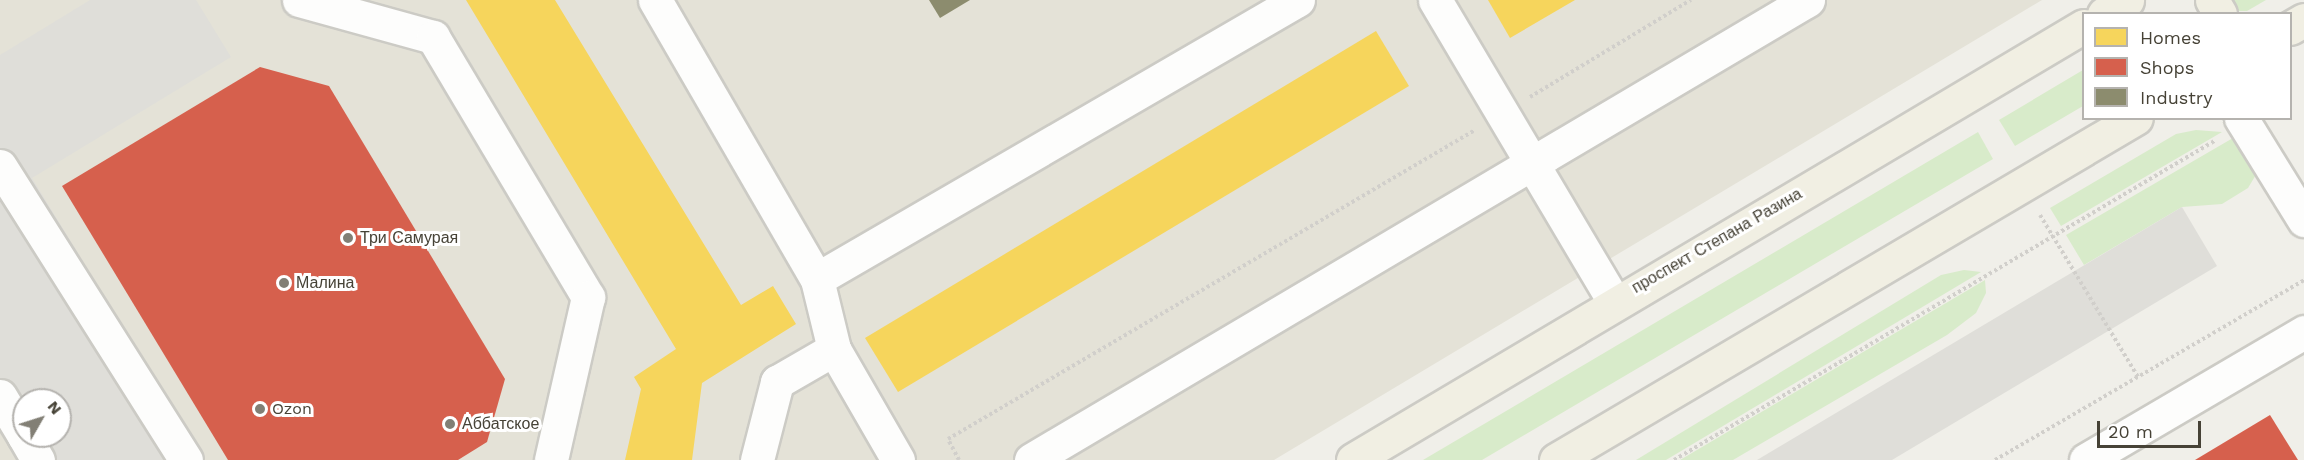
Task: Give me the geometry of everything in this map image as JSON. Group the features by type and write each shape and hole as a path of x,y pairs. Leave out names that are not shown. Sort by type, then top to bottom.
{"main road":[{"path":"2107,12 2127,0"},
{"name":"проспект Степана Разина","path":"1353,460 1614,302 2082,27"},
{"path":"1559,459 2133,120"}],"lane":[{"path":"299,0 433,37 588,297 551,460"},
{"path":"655,0 817,279 834,350 898,460"},
{"path":"817,279 1298,0"},
{"path":"1435,0 1614,302"},
{"path":"1031,460 1808,0"},
{"path":"2242,121 2304,220"},
{"path":"0,166 186,460"},
{"path":"2086,460 2304,332"},
{"path":"757,460 777,382 834,350"}],"path":[{"path":"959,460 948,439 1692,0"},
{"path":"1674,460 2053,236 2242,121"},
{"path":"2040,214 2138,377"},
{"path":"1995,460 2304,280"}],"shaded area":[{"path":"0,0 2042,0 1274,460 0,460"},
{"path":"90,0 196,0 231,57 32,178 204,460 22,460 15,448 72,448 72,388 12,388 12,444 0,424 0,55"},
{"path":"2182,207 2217,266 1892,460 1757,460"}],"green space":[{"path":"2223,0 2266,0 2247,11 2237,11"},
{"path":"2082,71 2082,107 2015,146 1999,120"},
{"path":"2196,130 2222,132 2061,226 2050,208 2176,134"},
{"path":"1978,132 1993,159 1482,460 1423,460"},
{"path":"2233,138 2249,153 2257,173 2248,188 2222,204 2182,207 2084,265 2066,235"},
{"path":"1964,270 1981,272 1666,460 1636,460 1941,275"},
{"path":"1985,280 1986,293 1976,313 1947,335 1733,460 1680,460"}],"building: Homes":[{"path":"466,0 555,0 741,305 773,286 796,324 702,383 692,460 625,460 641,389 634,377 676,349"},
{"path":"1488,0 1575,0 1510,38"},
{"path":"1376,31 1409,86 898,392 865,338"}],"building: Shops":[{"name":"Малина","path":"260,67 329,86 505,379 487,442 458,460 228,460 62,186"},
{"path":"2270,415 2298,460 2195,460"}],"building: Industry":[{"path":"929,0 970,0 940,18"}],"place":[{"name":"Три Самурая","path":"348,238"},
{"name":"Малина","path":"284,283"},
{"name":"Ozon","path":"260,409"},
{"name":"Аббатское","path":"450,424"}]}
